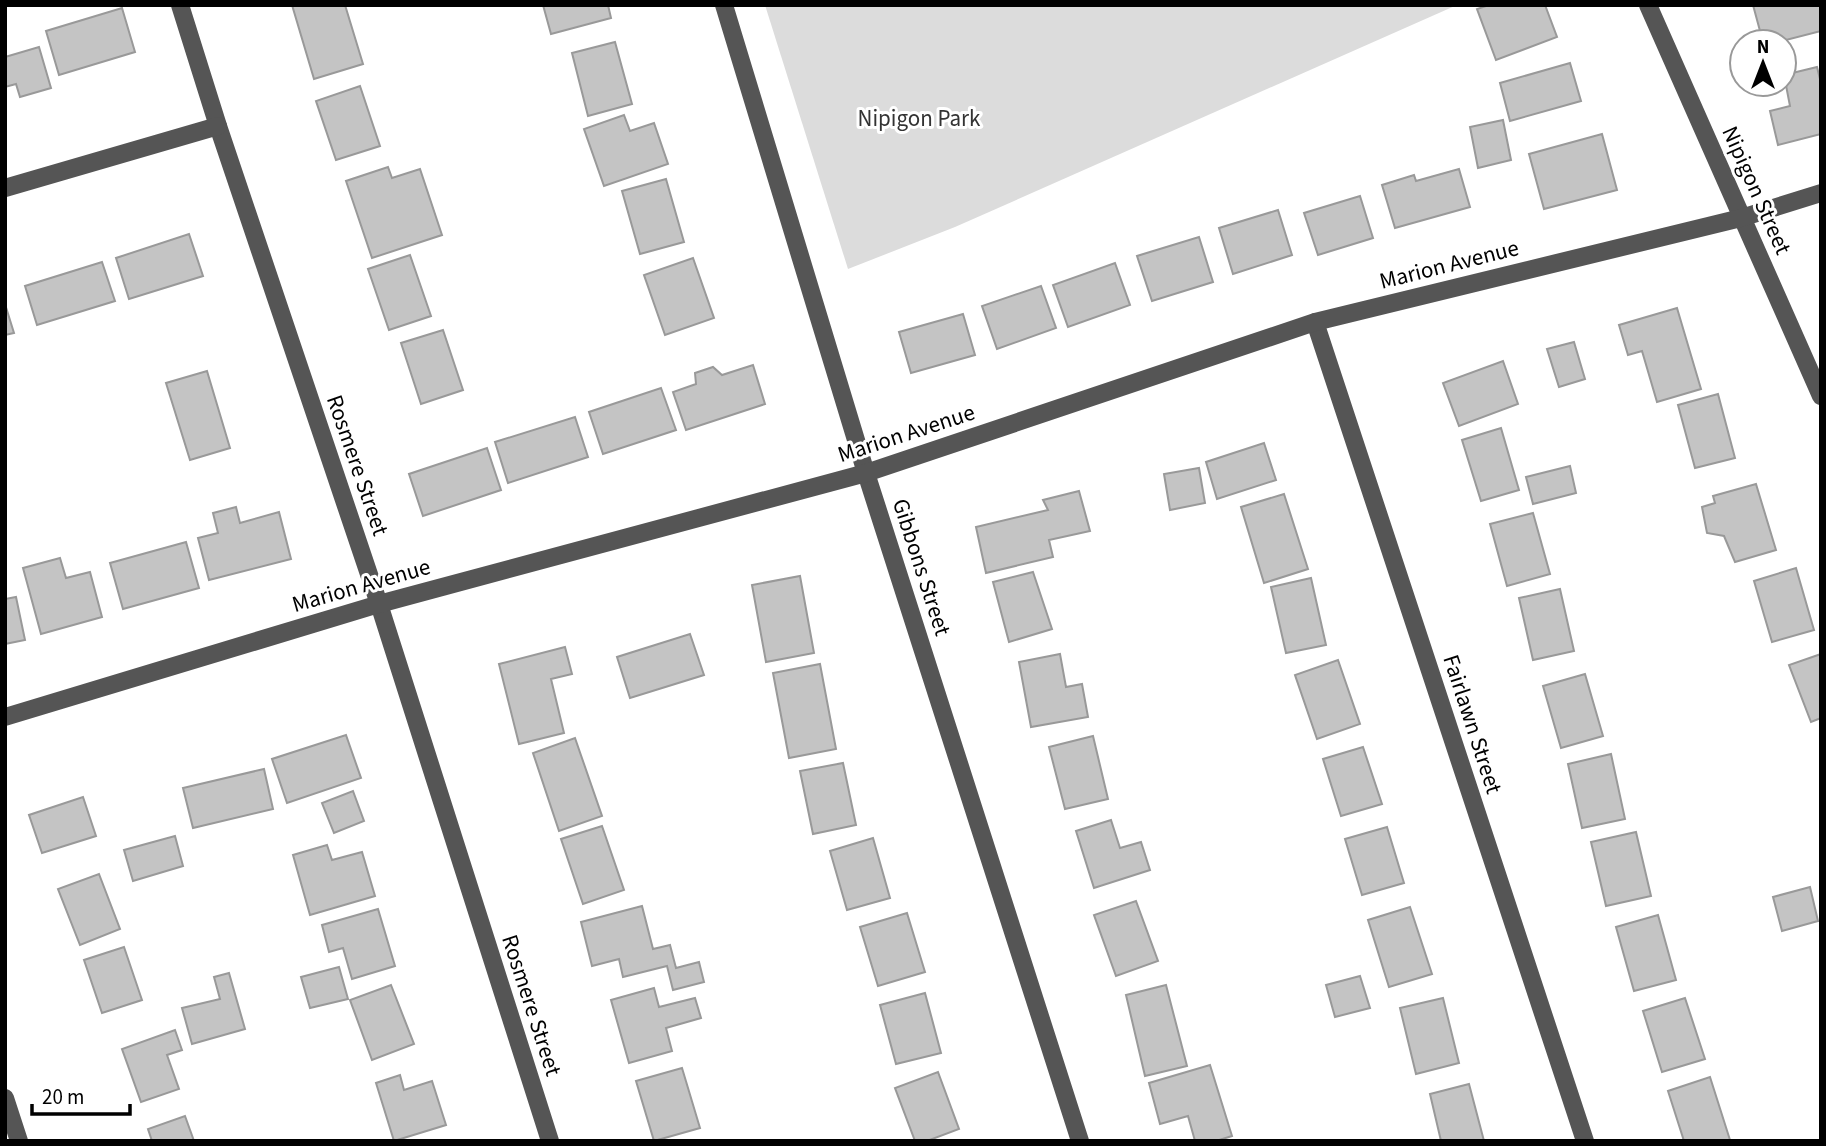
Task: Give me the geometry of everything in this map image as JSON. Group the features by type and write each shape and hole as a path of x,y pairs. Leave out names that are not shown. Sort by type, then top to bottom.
{"street":[{"name":"Rosmere Street","path":"180,5 379,604 550,1141"},
{"name":"Gibbons Street","path":"724,5 866,473 1080,1141"},
{"name":"Nipigon Street","path":"1647,5 1821,396"},
{"path":"5,188 218,126"},
{"name":"Marion Avenue","path":"5,717 379,604 866,473 1315,322 1741,218 1821,193"},
{"name":"Fairlawn Street","path":"1315,322 1585,1141"},
{"path":"5,1098 19,1141"}],"green space":[{"name":"Nipigon Park","path":"765,5 1457,5 955,227 848,269"}],"building":[{"path":"292,5 345,5 363,64 314,79"},
{"path":"543,5 608,5 611,18 551,34"},
{"path":"1489,5 1545,5 1557,37 1496,60 1477,9"},
{"path":"1753,5 1821,5 1821,31 1798,37 1798,28 1759,28"},
{"path":"122,8 135,52 59,75 46,31"},
{"path":"615,42 632,104 588,116 572,53"},
{"path":"39,47 51,88 20,97 16,84 5,87 5,57"},
{"path":"1570,63 1581,101 1510,121 1500,83"},
{"path":"1817,67 1821,83 1821,134 1778,145 1770,111 1790,106 1788,98 1798,98 1798,72"},
{"path":"360,86 380,146 336,160 316,101"},
{"path":"624,115 630,131 654,123 668,164 604,186 584,129"},
{"path":"1503,120 1511,160 1478,168 1470,127"},
{"path":"1602,134 1617,190 1544,209 1529,154"},
{"path":"388,167 392,178 420,169 442,235 372,258 346,181"},
{"path":"1459,169 1470,207 1395,228 1382,185 1414,175 1416,181"},
{"path":"666,179 684,242 640,254 622,191"},
{"path":"1360,196 1373,238 1318,255 1304,213"},
{"path":"1278,210 1292,255 1233,274 1219,228"},
{"path":"189,234 203,276 129,299 116,258"},
{"path":"1199,237 1213,282 1152,301 1137,256"},
{"path":"410,255 431,316 389,330 368,269"},
{"path":"693,258 714,318 665,335 644,275"},
{"path":"102,262 115,301 37,325 25,286"},
{"path":"1115,263 1130,305 1068,327 1053,285"},
{"path":"1041,286 1056,328 997,349 982,306"},
{"path":"5,304 14,333 5,335"},
{"path":"1677,308 1701,389 1657,402 1642,351 1628,355 1619,325"},
{"path":"963,314 975,355 911,373 899,332"},
{"path":"443,330 463,390 421,404 401,343"},
{"path":"1574,342 1585,379 1559,387 1547,349"},
{"path":"1503,361 1518,404 1459,426 1443,383"},
{"path":"753,365 765,404 686,430 673,392 696,384 695,373 713,367 722,375"},
{"path":"207,371 230,448 190,460 166,383"},
{"path":"661,388 676,430 603,454 589,412"},
{"path":"1718,394 1735,458 1695,468 1678,405"},
{"path":"575,417 588,457 508,483 495,442"},
{"path":"1501,428 1519,490 1481,501 1462,440"},
{"path":"1264,443 1276,480 1217,499 1206,462"},
{"path":"487,448 501,490 423,516 409,474"},
{"path":"1570,466 1576,493 1533,504 1526,477"},
{"path":"1199,468 1205,503 1170,510 1164,474"},
{"path":"1756,484 1776,550 1735,562 1724,536 1707,533 1702,507 1715,503 1713,496"},
{"path":"1079,491 1090,531 1049,540 1053,557 986,573 976,527 1048,510 1043,500"},
{"path":"1284,494 1308,569 1264,583 1241,507"},
{"path":"236,507 240,523 279,512 291,559 209,580 198,538 218,533 213,513"},
{"path":"1533,513 1550,574 1507,586 1490,524"},
{"path":"186,542 199,588 123,609 110,563"},
{"path":"60,558 66,578 90,572 102,617 41,634 23,568"},
{"path":"1796,568 1814,630 1772,642 1754,581"},
{"path":"1033,572 1052,629 1009,642 993,582"},
{"path":"800,576 814,653 766,662 752,585"},
{"path":"1311,578 1326,645 1286,653 1271,587"},
{"path":"1560,589 1574,651 1533,660 1519,598"},
{"path":"16,597 25,640 5,644 5,599"},
{"path":"690,634 704,675 630,698 617,657"},
{"path":"565,647 572,674 551,679 564,733 519,744 499,664"},
{"path":"1060,654 1066,687 1082,684 1088,717 1031,727 1019,662"},
{"path":"1821,654 1821,718 1811,722 1789,665"},
{"path":"1338,660 1360,724 1317,739 1295,675"},
{"path":"820,664 836,749 789,758 773,673"},
{"path":"1585,674 1603,736 1561,748 1543,686"},
{"path":"346,735 361,778 287,803 272,759"},
{"path":"1093,736 1108,799 1065,809 1049,747"},
{"path":"575,738 602,816 559,831 533,753"},
{"path":"1363,747 1382,804 1341,816 1323,759"},
{"path":"1611,754 1625,819 1582,828 1568,764"},
{"path":"843,763 856,825 813,834 800,771"},
{"path":"264,769 273,809 193,828 183,788"},
{"path":"353,791 364,821 334,833 322,803"},
{"path":"83,797 96,836 42,853 29,815"},
{"path":"1111,820 1120,848 1141,842 1150,870 1094,888 1076,831"},
{"path":"602,826 624,890 583,904 561,839"},
{"path":"1387,827 1404,883 1362,895 1345,839"},
{"path":"1636,832 1651,896 1606,906 1591,842"},
{"path":"175,836 183,866 133,881 124,850"},
{"path":"873,838 890,898 847,910 830,851"},
{"path":"327,845 332,860 362,852 375,896 310,915 293,855"},
{"path":"99,874 120,929 80,945 58,889"},
{"path":"1810,887 1818,921 1782,931 1773,897"},
{"path":"1136,901 1158,961 1116,976 1094,915"},
{"path":"642,906 653,949 670,945 676,968 699,962 704,982 673,990 667,966 623,977 619,959 592,966 581,922"},
{"path":"1410,907 1432,974 1389,987 1368,920"},
{"path":"378,909 395,966 352,979 343,948 329,952 322,925"},
{"path":"907,913 925,972 878,986 860,927"},
{"path":"1658,915 1676,980 1634,991 1616,927"},
{"path":"124,947 142,1000 102,1013 84,960"},
{"path":"339,967 348,999 310,1008 301,977"},
{"path":"229,973 245,1029 192,1044 182,1008 220,999 214,977"},
{"path":"1360,976 1370,1008 1335,1017 1326,985"},
{"path":"391,985 414,1044 372,1060 350,1000"},
{"path":"1166,985 1187,1066 1145,1076 1126,995"},
{"path":"654,988 659,1007 695,998 701,1018 666,1028 672,1051 629,1063 611,1000"},
{"path":"925,993 941,1053 896,1064 880,1005"},
{"path":"1443,998 1459,1063 1416,1074 1400,1008"},
{"path":"1685,998 1705,1059 1662,1072 1643,1011"},
{"path":"175,1030 182,1050 167,1055 179,1089 141,1102 122,1049"},
{"path":"1210,1065 1232,1136 1216,1141 1195,1141 1188,1116 1160,1124 1149,1083"},
{"path":"682,1068 700,1128 654,1141 636,1081"},
{"path":"938,1072 959,1129 927,1141 915,1141 895,1088"},
{"path":"400,1075 404,1090 432,1081 446,1125 394,1141 376,1083"},
{"path":"1710,1077 1730,1140 1684,1141 1668,1091"},
{"path":"1469,1084 1484,1141 1441,1141 1430,1094"},
{"path":"185,1116 194,1141 152,1141 148,1129"}]}
